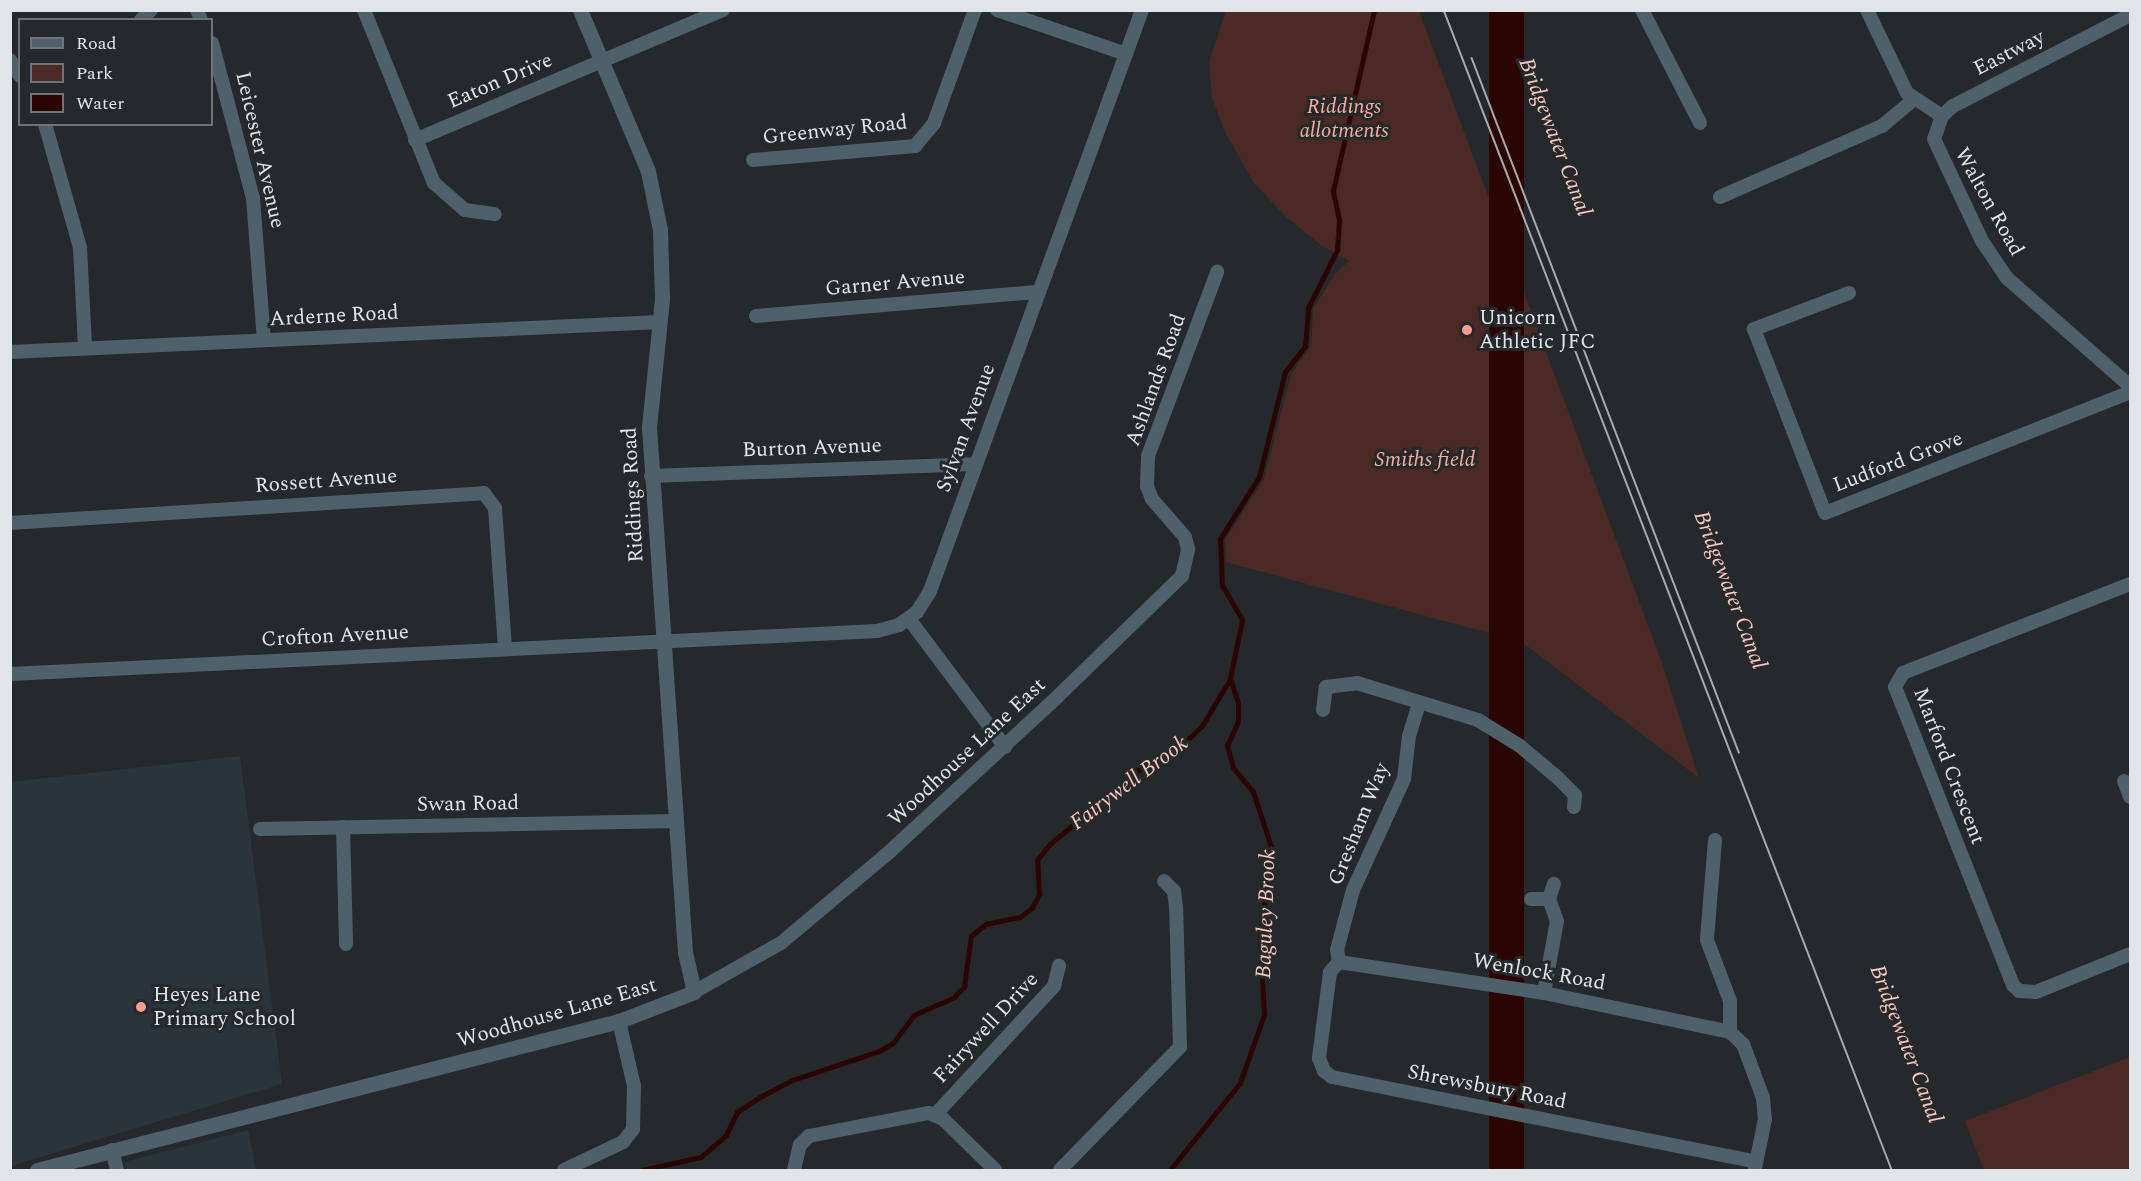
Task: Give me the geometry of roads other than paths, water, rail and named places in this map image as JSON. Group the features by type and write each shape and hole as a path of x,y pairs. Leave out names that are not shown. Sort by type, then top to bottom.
{"street":[{"path":"364,10 428,173 446,196 471,212 495,214"},
{"name":"Riddings Road","path":"580,10 653,188 662,250 660,322 649,427 651,476 685,952 694,992"},
{"name":"Eaton Drive","path":"415,140 723,10"},
{"name":"Greenway Road","path":"753,159 915,146 934,123 975,10"},
{"path":"997,10 1126,54"},
{"name":"Sylvan Avenue","path":"909,619 930,591 1037,292 1142,10"},
{"path":"1642,10 1700,123"},
{"path":"1867,10 1913,100 1942,116"},
{"name":"Eastway","path":"1942,116 1953,106 2130,15"},
{"name":"Leicester Avenue","path":"213,47 255,210 264,340"},
{"path":"10,60 18,73"},
{"path":"1720,197 1882,126 1913,100"},
{"name":"Walton Road","path":"1942,116 1935,132 1935,147 1998,266 2040,310 2130,386"},
{"path":"46,126 80,248 85,348"},
{"name":"Ashlands Road","path":"1186,562 1185,537 1152,499 1148,486 1148,456 1217,272"},
{"name":"Garner Avenue","path":"756,316 1037,292"},
{"name":"Ludford Grove","path":"1849,293 1754,329 1825,513 2130,392"},
{"name":"Arderne Road","path":"10,352 660,322"},
{"name":"Burton Avenue","path":"651,476 975,464"},
{"name":"Rossett Avenue","path":"10,523 484,493 495,508 505,648"},
{"name":"Woodhouse Lane East","path":"37,1170 619,1021 694,992 762,954 808,921 1005,747 1170,591 1186,562"},
{"name":"Marford Crescent","path":"2130,584 1903,674 1895,687 2013,984 2019,991 2036,992 2130,954"},
{"path":"662,640 877,631 909,619 1005,747"},
{"name":"Crofton Avenue","path":"10,674 662,640"},
{"path":"1323,711 1324,680 1369,684 1419,703 1457,712 1496,729 1534,757 1579,799"},
{"name":"Gresham Way","path":"1339,962 1337,950 1353,890 1404,779 1409,736 1419,703"},
{"path":"2124,781 2130,797"},
{"name":"Swan Road","path":"260,829 676,820"},
{"path":"343,827 346,944"},
{"path":"1715,840 1720,862 1707,940 1730,1000 1730,1032 1743,1044 1763,1098 1765,1119 1756,1166"},
{"path":"1060,1170 1180,1047 1176,907 1174,891 1164,881"},
{"path":"1544,993 1557,921 1549,899 1554,884"},
{"path":"1531,899 1549,899"},
{"name":"Wenlock Road","path":"1339,962 1544,993 1730,1032"},
{"name":"Shrewsbury Road","path":"1339,962 1330,972 1319,1058 1324,1071 1332,1077 1756,1166"},
{"name":"Fairywell Drive","path":"935,1115 1058,982 1059,966"},
{"path":"564,1170 623,1142 633,1129 635,1105 619,1021"},
{"path":"794,1170 800,1145 809,1136 924,1113 935,1115 995,1170"},
{"path":"112,1150 117,1170"}],"water":[{"path":"1489,11 1524,11 1524,1170 1489,1170"}],"waterway":[{"name":"Fairywell Brook","path":"642,1170 701,1157 726,1135 737,1112 762,1096 790,1081 879,1051 893,1043 914,1015 953,998 964,987 971,936 986,924 1020,917 1032,908 1039,894 1037,860 1049,845 1140,769 1157,756 1180,747 1202,726 1230,679 1242,620 1222,586 1220,539 1259,477 1285,372 1305,346 1308,308 1337,250 1339,220 1333,191 1374,10"},
{"name":"Baguley Brook","path":"1170,1170 1240,1083 1264,1015 1260,938 1271,847 1253,792 1233,768 1227,746 1238,721 1238,703 1230,679"}],"tram line":[{"path":"1444,10 1892,1170"},
{"path":"1472,58 1739,752"}],"place":[{"name":"Unicorn Athletic JFC","path":"1467,330"},
{"name":"Heyes Lane Primary School","path":"141,1007"}],"park label":[{"name":"Riddings allotments","path":"1344,119"},
{"name":"Smiths field","path":"1425,460"}],"water label":[{"name":"Bridgewater Canal","path":"1555,137"},
{"name":"Bridgewater Canal","path":"1730,590"},
{"name":"Bridgewater Canal","path":"1906,1044"}]}
